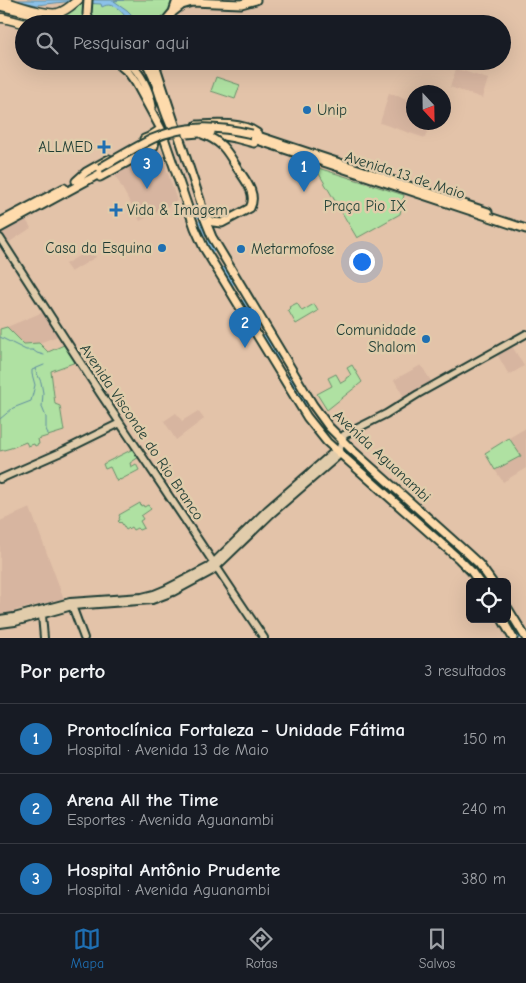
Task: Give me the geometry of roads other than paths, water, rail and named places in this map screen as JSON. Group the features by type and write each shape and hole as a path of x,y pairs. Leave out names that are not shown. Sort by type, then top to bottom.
{"highway":[{"path":"0,0 52,14 66,10 78,0"},
{"path":"0,20 3,18 15,21"},
{"path":"0,20 15,25"}],"main road":[{"path":"87,15 88,0"},
{"path":"173,12 177,0"},
{"path":"170,15 182,5 192,2 241,4 256,0"},
{"path":"0,6 36,15"},
{"name":"Avenida Aguanambi","path":"124,70 142,92 161,129 195,228 204,248 307,418 321,436 463,563 476,578"},
{"name":"Avenida Aguanambi","path":"136,70 152,103 152,114"},
{"path":"150,70 172,123 179,126 231,124 253,130 262,136"},
{"name":"Avenida Aguanambi","path":"157,70 172,123 181,143 204,217 214,242 313,405 329,427 342,440 465,550 489,578"},
{"path":"203,133 209,128 207,124"},
{"path":"186,126 184,132 187,136"},
{"name":"Avenida 13 de Maio","path":"102,170 152,140 168,134 186,129 218,127 231,129 252,136 267,144 526,229"},
{"path":"79,182 92,168 161,129"},
{"name":"Avenida 13 de Maio","path":"0,222 156,143 177,136 218,132 262,136 526,224"},
{"path":"181,143 187,136 203,133 267,144"},
{"path":"203,133 223,145 252,192 253,200 250,208 222,223 212,222 204,217"},
{"path":"144,139 151,138 155,141 154,146 150,150"},
{"path":"79,182 93,180 107,174 150,150 166,144"},
{"name":"Avenida 13 de Maio","path":"0,228 79,182"},
{"name":"Avenida Visconde do Rio Branco","path":"0,238 120,423 264,638"},
{"path":"0,624 71,604 143,599 216,564 337,457 337,451 344,435 386,414 526,334"},
{"path":"0,479 58,454 120,423"},
{"path":"0,619 42,615 71,604"},
{"path":"71,604 84,638"},
{"path":"511,614 526,638"},
{"path":"42,615 44,638"},
{"path":"504,623 513,638"}],"water":[{"path":"16,0 124,0 114,1 132,15 124,15 111,5 102,7 101,4 64,2 37,5"}],"waterway":[{"path":"196,207 199,216"},
{"path":"201,222 206,234"},
{"path":"209,240 212,250"},
{"path":"223,269 232,283"},
{"path":"243,302 254,319"},
{"path":"0,337 26,350 33,350 44,355"},
{"path":"264,337 269,345"},
{"path":"273,350 277,358"},
{"path":"0,419 13,408 31,401 35,385 32,370 44,365"},
{"path":"35,369 41,382 43,393 42,407 46,417 48,434"},
{"path":"289,377 295,388"},
{"path":"299,394 305,403"},
{"path":"381,483 390,491"},
{"path":"406,505 416,514"},
{"path":"421,518 430,526"},
{"path":"434,530 444,539"},
{"path":"461,553 467,559"},
{"path":"512,626 519,637"}],"place":[{"name":"Unip","path":"307,110"},
{"name":"ALLMED","path":"104,147"},
{"name":"Hospital Antônio Prudente","path":"147,189"},
{"name":"Prontoclínica Fortaleza - Unidade Fátima","path":"304,192"},
{"name":"Vida & Imagem","path":"116,210"},
{"name":"Casa da Esquina","path":"162,248"},
{"name":"Metarmofose","path":"241,249"},
{"name":"Comunidade Shalom","path":"426,339"},
{"name":"Arena All the Time","path":"245,348"}],"park label":[{"name":"Praça Pio IX","path":"365,206"}]}
